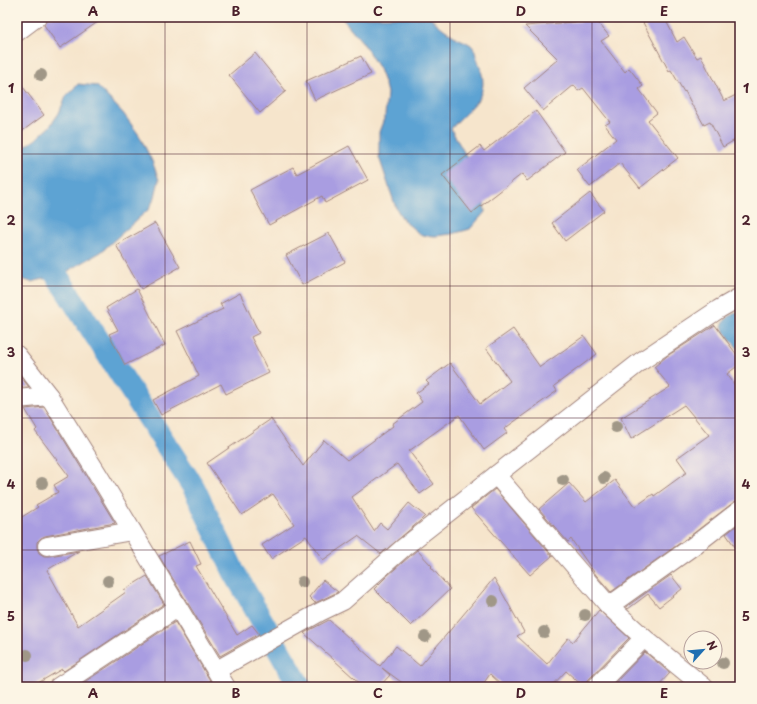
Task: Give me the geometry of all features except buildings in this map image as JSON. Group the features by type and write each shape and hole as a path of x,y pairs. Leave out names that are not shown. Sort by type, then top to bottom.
{"street":[{"path":"17,32 37,17"},
{"path":"216,670 320,612 343,601 402,548 640,362 719,309 740,297"},
{"path":"17,355 49,396 226,687"},
{"path":"17,399 49,396"},
{"path":"496,475 609,606 644,638 704,687"},
{"path":"609,606 696,544 740,510"},
{"path":"47,546 132,531"},
{"path":"58,687 177,608"},
{"path":"596,687 644,638"}],"water":[{"path":"341,17 430,17 446,31 474,48 482,74 483,84 481,93 478,100 451,129 477,179 484,201 485,212 470,229 452,234 435,236 421,235 404,221 396,208 379,157 379,132 385,116 387,93 385,85 379,69 363,43"},
{"path":"78,84 97,86 123,113 139,135 152,161 159,180 155,197 149,209 101,252 61,275 31,282 22,279 17,273 17,152 35,140 50,126 59,113 66,96"},
{"path":"740,311 740,351 726,334 722,326 727,318"}],"waterway":[{"path":"17,214 194,488 234,572 300,687"}]}
